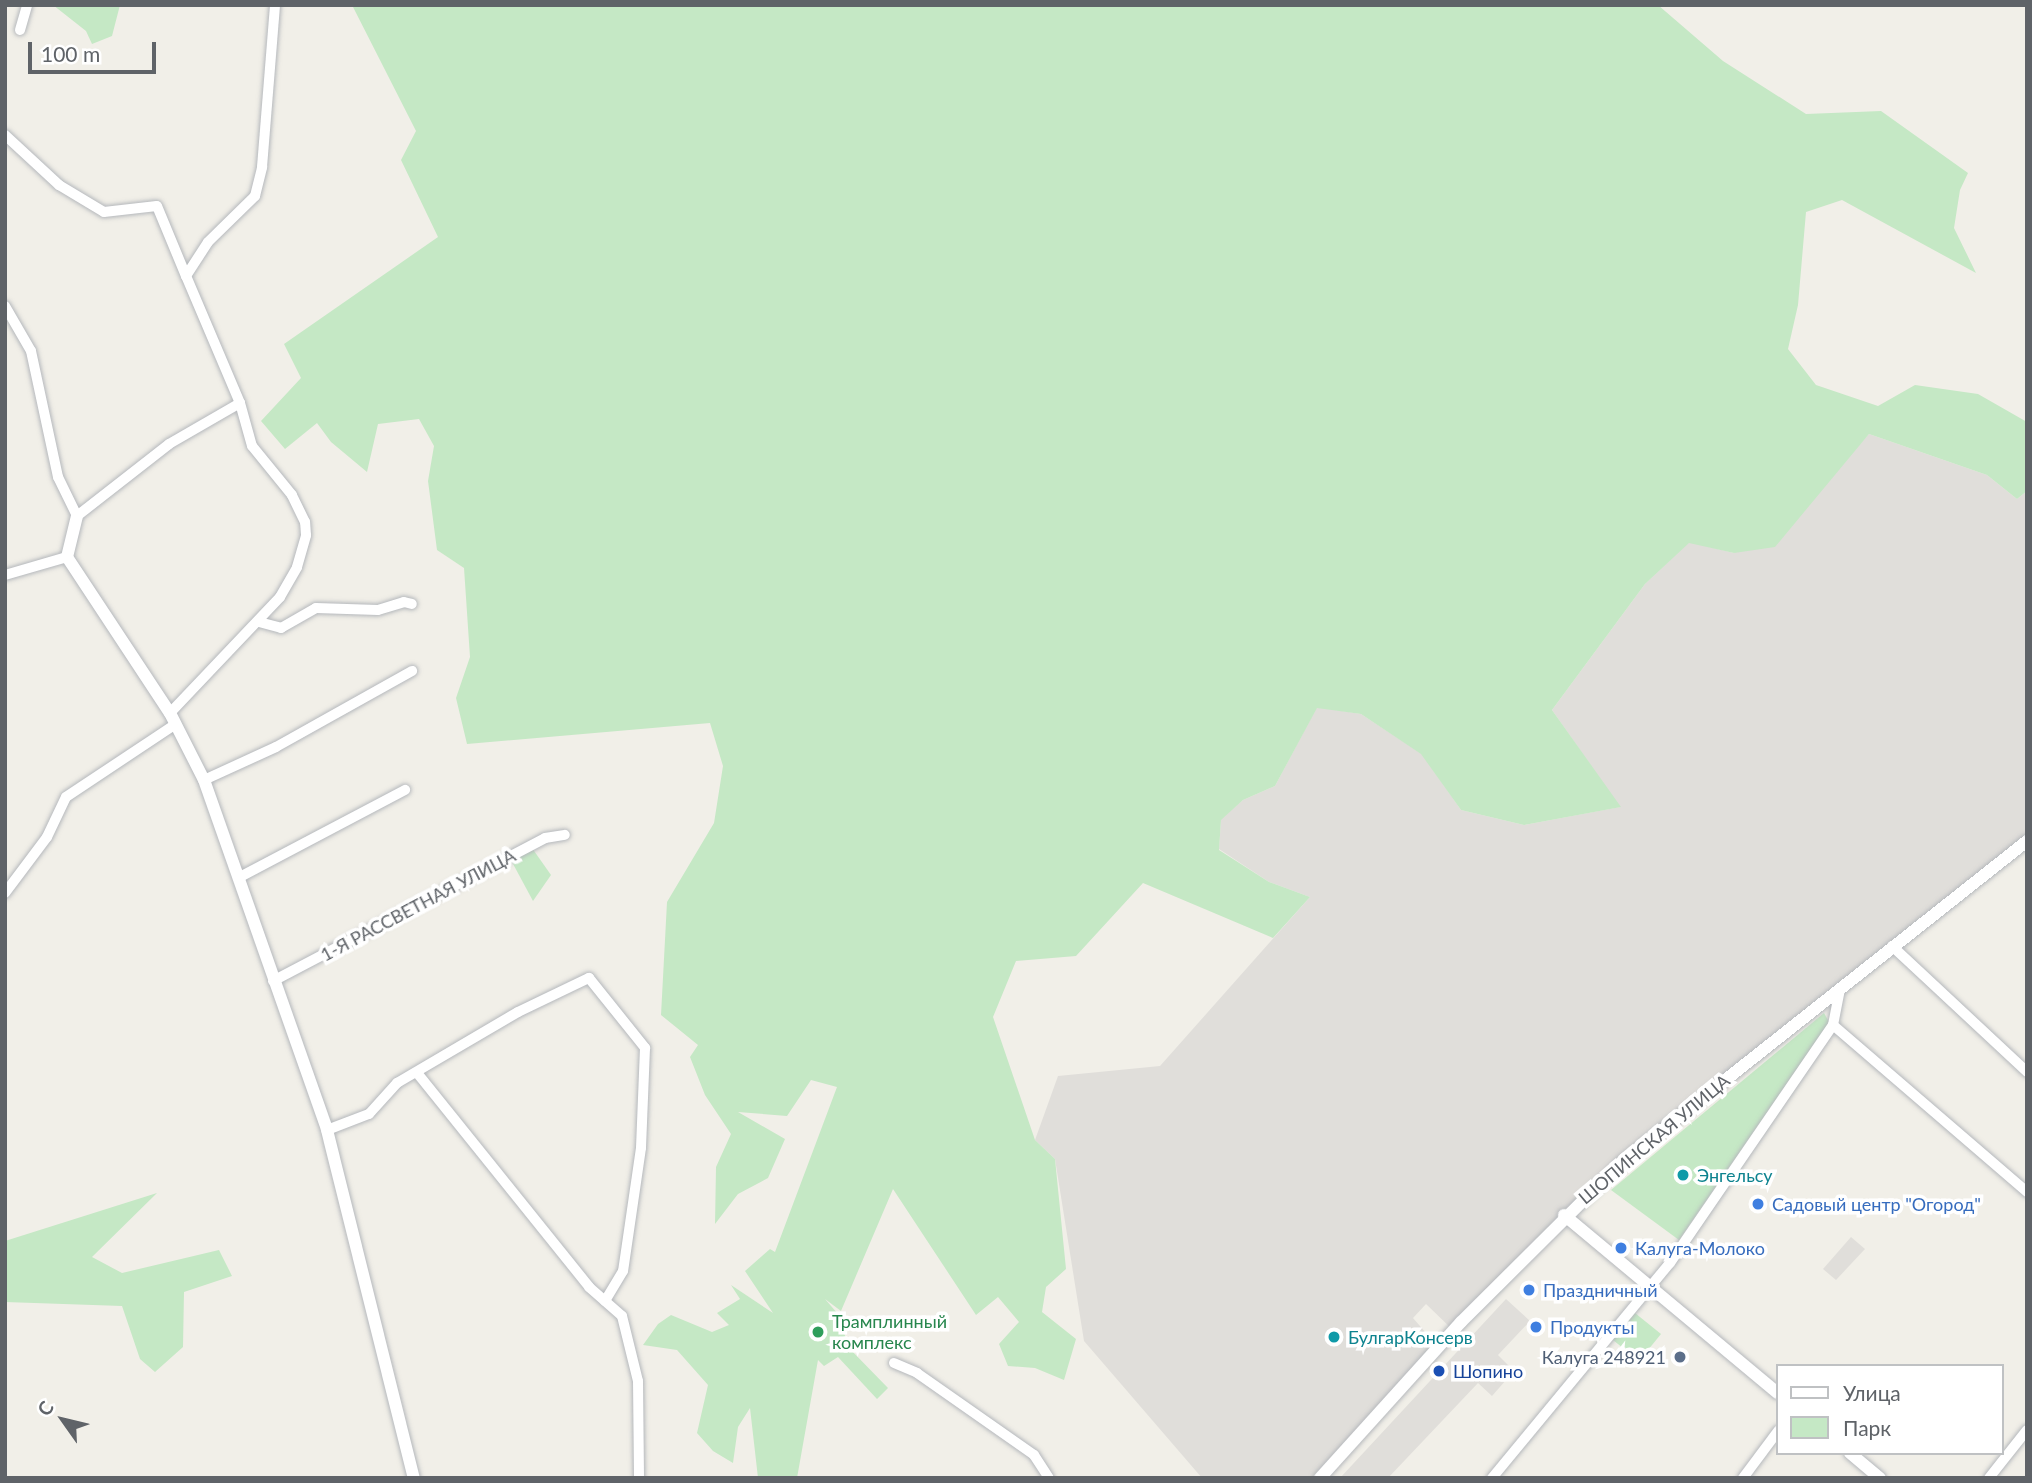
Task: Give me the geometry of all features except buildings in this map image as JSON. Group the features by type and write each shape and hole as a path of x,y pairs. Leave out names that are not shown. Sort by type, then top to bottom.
{"street":[{"path":"20,30 27,5"},
{"path":"186,276 208,242 255,196 262,167 275,5"},
{"path":"5,135 59,185 104,212 157,206 240,403 252,446 292,495 305,522 305,543 285,587 259,622 173,719 65,797 47,837 5,893"},
{"path":"5,306 31,351 58,477 77,516"},
{"path":"240,403 169,444 77,516 67,557 173,719 204,780 327,1130 414,1478"},
{"path":"5,575 67,557"},
{"path":"259,622 281,628 316,608 378,610 404,602 412,604"},
{"path":"204,780 276,747 412,671"},
{"path":"238,878 405,790"},
{"name":"1-Я РАССВЕТНАЯ УЛИЦА","path":"273,981 545,838 565,835"},
{"name":"ШОПИНСКАЯ УЛИЦА","path":"1320,1478 1564,1214 1623,1161 2027,841"},
{"path":"1892,946 2027,1072"},
{"path":"327,1130 369,1114 397,1083 418,1074 518,1012 589,978 645,1048 641,1149 623,1271 605,1301"},
{"path":"1492,1478 1649,1289 1833,1025 1840,989"},
{"path":"1833,1025 2027,1192"},
{"path":"418,1074 589,1287 622,1316 632,1346 638,1381 639,1478"},
{"path":"1564,1214 1649,1289 1776,1391"},
{"path":"894,1363 917,1373 1034,1455 1049,1478"},
{"path":"1989,1478 2027,1430"},
{"path":"1743,1478 1776,1434"},
{"path":"1852,1455 1880,1478"}],"shaded area":[{"path":"1869,434 1987,475 2017,499 2027,491 2027,841 1559,1216 1455,1332 1426,1304 1413,1318 1440,1349 1311,1478 1202,1478 1084,1341 1055,1159 1035,1140 1058,1076 1160,1066 1310,897 1269,882 1219,849 1221,819 1243,800 1275,786 1317,707 1361,714 1422,754 1461,810 1524,825 1620,807 1552,710 1645,584 1689,542 1734,553 1830,477"},
{"path":"1851,1237 1865,1249 1836,1280 1823,1269"},
{"path":"1506,1299 1530,1321 1498,1355 1514,1371 1492,1396 1478,1383 1388,1478 1340,1478"}],"green space":[{"path":"53,5 120,5 112,36 92,44 86,31"},
{"path":"352,5 1658,5 1723,61 1806,114 1881,111 1968,173 1960,190 1954,228 1976,273 1842,200 1806,212 1798,305 1788,349 1816,385 1878,406 1915,385 1978,394 2027,422 2027,491 2017,499 1987,475 1869,434 1775,547 1734,553 1689,543 1645,584 1552,710 1621,807 1524,825 1461,810 1421,754 1361,714 1317,708 1275,786 1243,800 1221,820 1219,850 1269,882 1310,897 1273,938 1143,883 1076,956 1016,961 993,1017 1035,1140 1055,1159 1066,1269 1046,1287 1042,1312 1076,1339 1064,1380 1035,1368 1008,1366 999,1344 1019,1322 998,1297 976,1315 893,1189 841,1311 825,1299 838,1314 849,1348 888,1388 877,1399 838,1357 824,1366 818,1360 797,1478 758,1478 750,1408 738,1427 733,1463 713,1451 697,1433 708,1385 677,1350 643,1345 658,1324 671,1315 712,1332 729,1325 717,1313 740,1299 731,1285 773,1313 745,1271 770,1249 775,1252 837,1087 811,1080 787,1116 738,1112 785,1139 768,1178 738,1194 715,1224 716,1167 731,1134 705,1095 690,1057 698,1045 661,1015 667,902 714,823 723,766 710,723 467,744 456,698 470,657 464,568 437,550 428,481 434,446 419,419 378,424 367,472 331,442 317,423 285,449 261,421 301,378 284,344 438,237 401,160 416,131"},
{"path":"532,848 551,875 533,901 512,862"},
{"path":"1824,1013 1829,1022 1679,1240 1611,1190"},
{"path":"157,1193 92,1257 122,1273 219,1250 232,1276 184,1292 183,1347 155,1372 140,1359 122,1306 5,1302 5,1241"},
{"path":"1635,1313 1661,1334 1639,1361 1613,1340"}],"place":[{"name":"Энгельсу","path":"1683,1175"},
{"name":"Садовый центр \"Огород\"","path":"1758,1204"},
{"name":"Калуга-Молоко","path":"1621,1248"},
{"name":"Праздничный","path":"1529,1290"},
{"name":"Продукты","path":"1536,1327"},
{"name":"Трамплинный комплекс","path":"818,1332"},
{"name":"БулгарКонсерв","path":"1334,1337"},
{"name":"Калуга 248921","path":"1680,1357"},
{"name":"Шопино","path":"1439,1371"}]}
